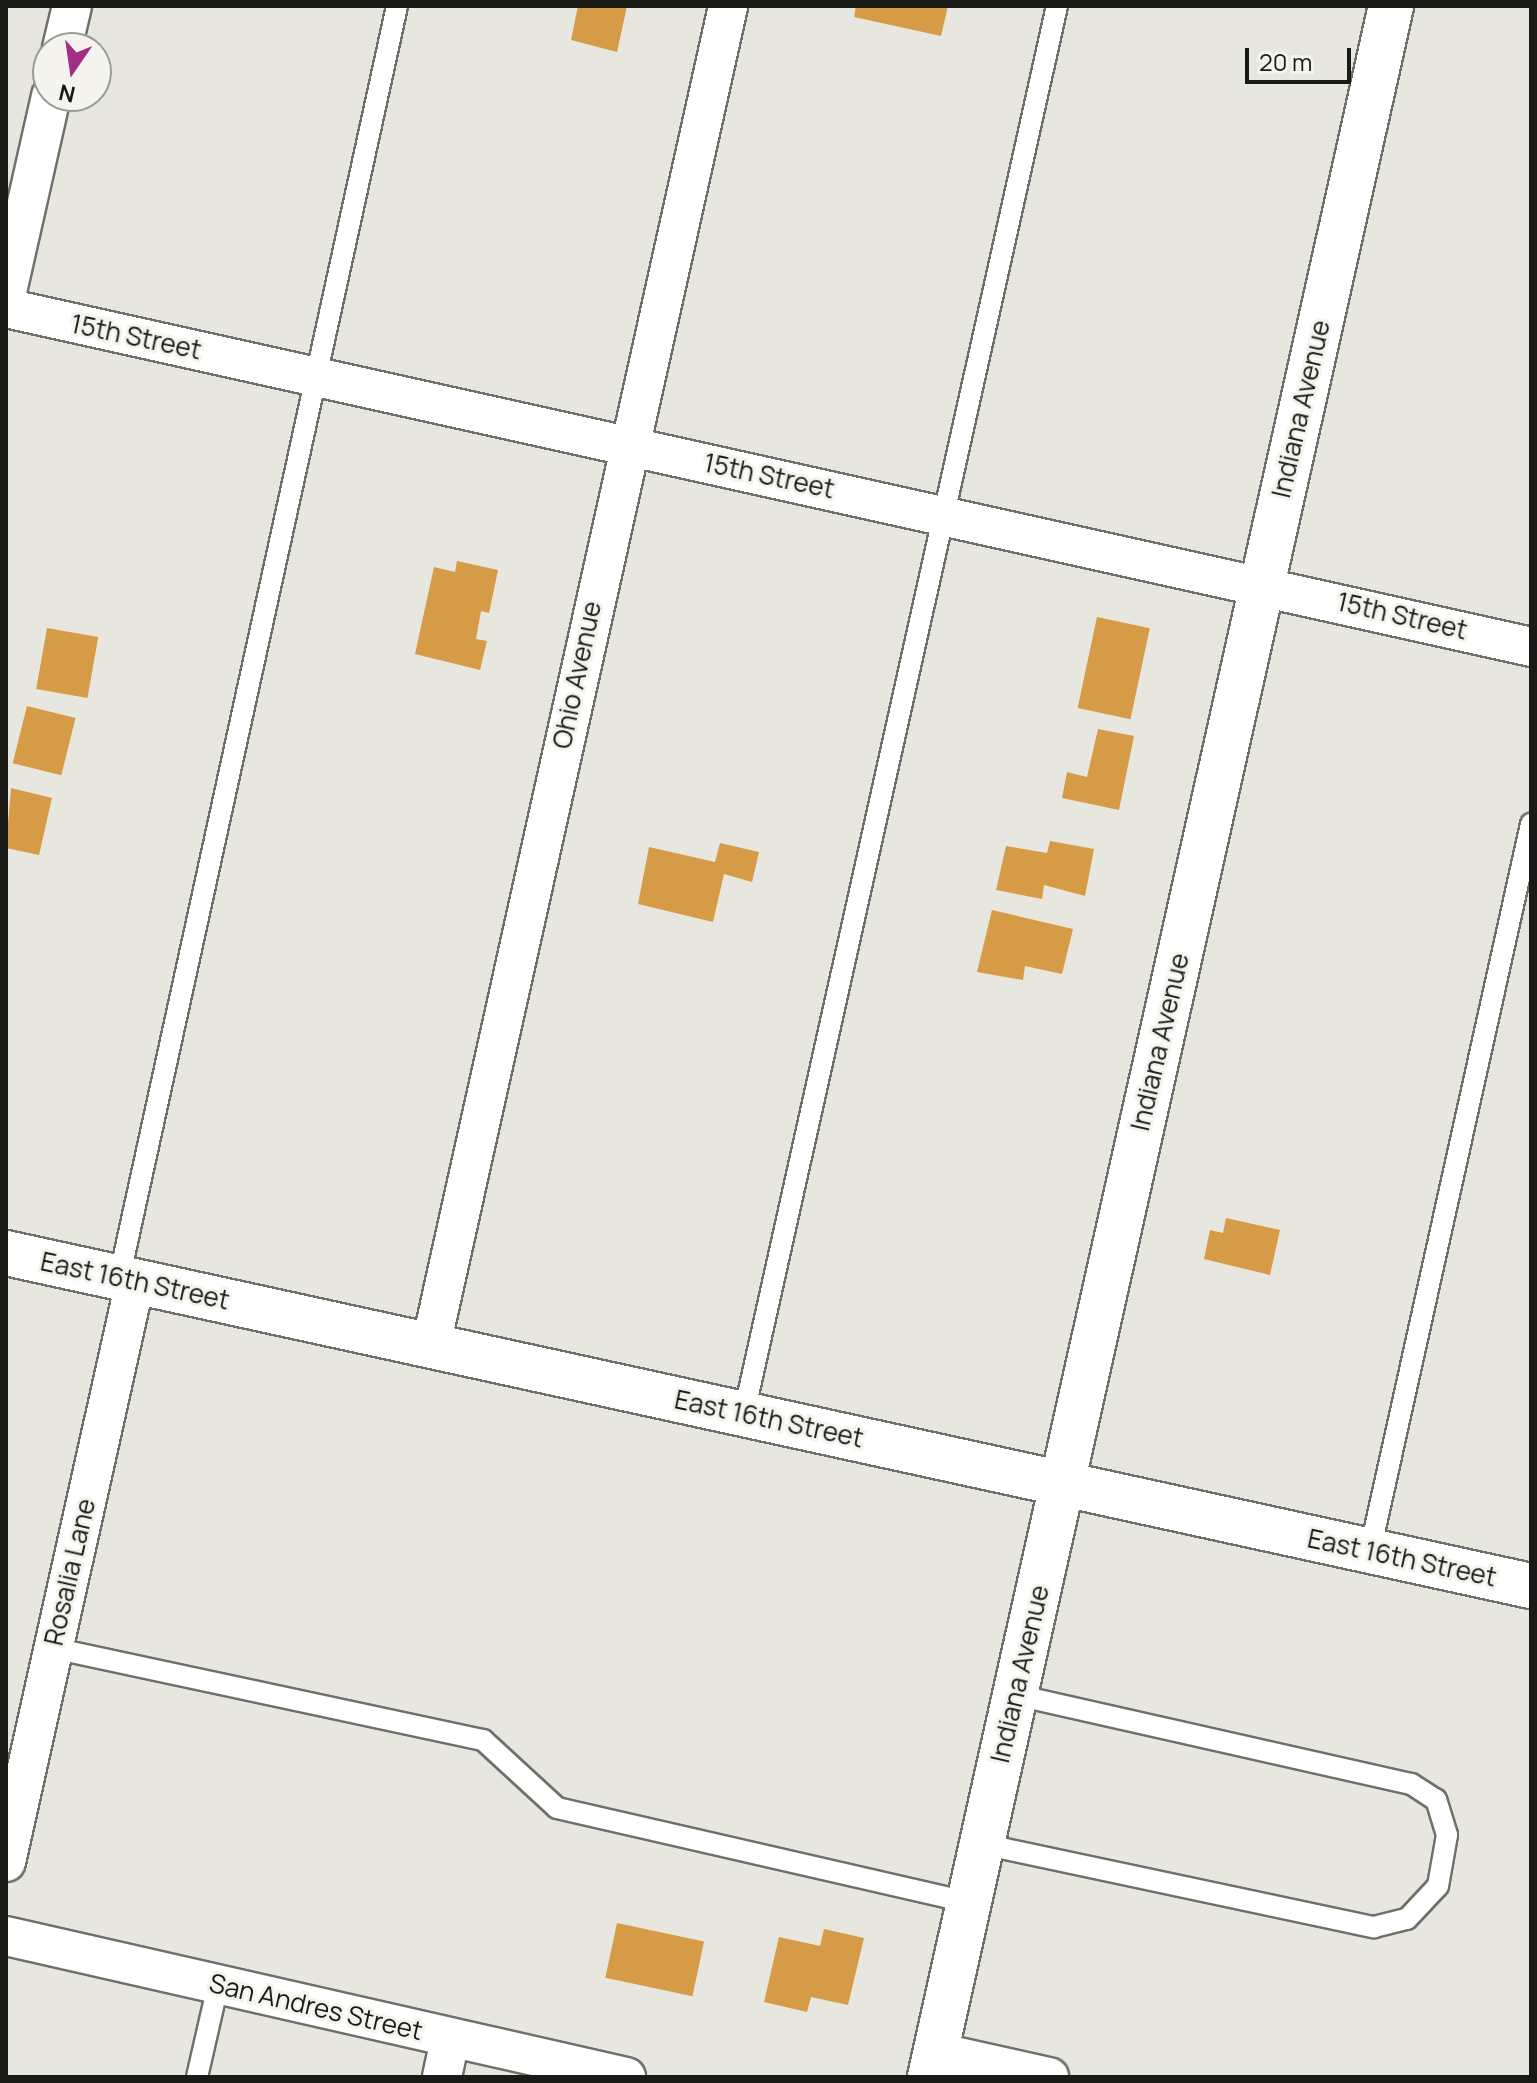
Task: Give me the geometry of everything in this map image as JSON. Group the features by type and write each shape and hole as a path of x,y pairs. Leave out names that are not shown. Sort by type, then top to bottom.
{"street":[{"path":"66,32 72,6"},
{"name":"Ohio Avenue","path":"431,1345 628,445 728,6"},
{"name":"Indiana Avenue","path":"933,2064 1391,6"},
{"path":"6,296 47,112"},
{"name":"15th Street","path":"6,308 1262,583 1531,647"},
{"name":"East 16th Street","path":"6,1253 1531,1586"},
{"name":"Rosalia Lane","path":"6,1862 53,1648 127,1280"},
{"name":"San Andres Street","path":"6,1936 626,2077"},
{"path":"442,2077 450,2038"},
{"path":"933,2064 1049,2077"}],"lane":[{"path":"127,1280 312,376 397,6"},
{"path":"744,1413 1057,6"},
{"path":"1370,1551 1531,824"},
{"path":"53,1648 483,1740 557,1808 969,1902"},
{"path":"982,1844 1374,1927 1407,1919 1438,1886 1447,1835 1436,1800 1411,1784 1015,1695"},
{"path":"197,2077 218,1985"}],"building":[{"path":"578,6 627,6 617,52 571,40"},
{"path":"856,6 948,6 941,36 854,17"},
{"path":"457,561 498,570 489,613 481,611 476,639 487,641 480,670 415,654 434,567 455,572"},
{"path":"1097,617 1150,628 1130,719 1078,708"},
{"path":"47,628 98,637 87,698 36,689"},
{"path":"27,706 76,718 61,775 13,763"},
{"path":"1098,729 1134,736 1119,810 1062,798 1067,772 1087,777"},
{"path":"11,788 52,798 39,855 6,848"},
{"path":"1050,841 1094,849 1085,896 1044,885 1042,899 996,890 1006,846 1047,853"},
{"path":"720,843 759,852 752,882 724,874 713,922 638,904 649,847 715,862"},
{"path":"992,910 1073,929 1062,974 1025,966 1023,980 977,972"},
{"path":"1226,1218 1280,1230 1270,1275 1204,1259 1210,1230 1223,1233"},
{"path":"617,1923 704,1942 692,1996 605,1978"},
{"path":"824,1929 864,1938 848,2005 811,1997 807,2012 764,2002 779,1937 820,1946"}]}
